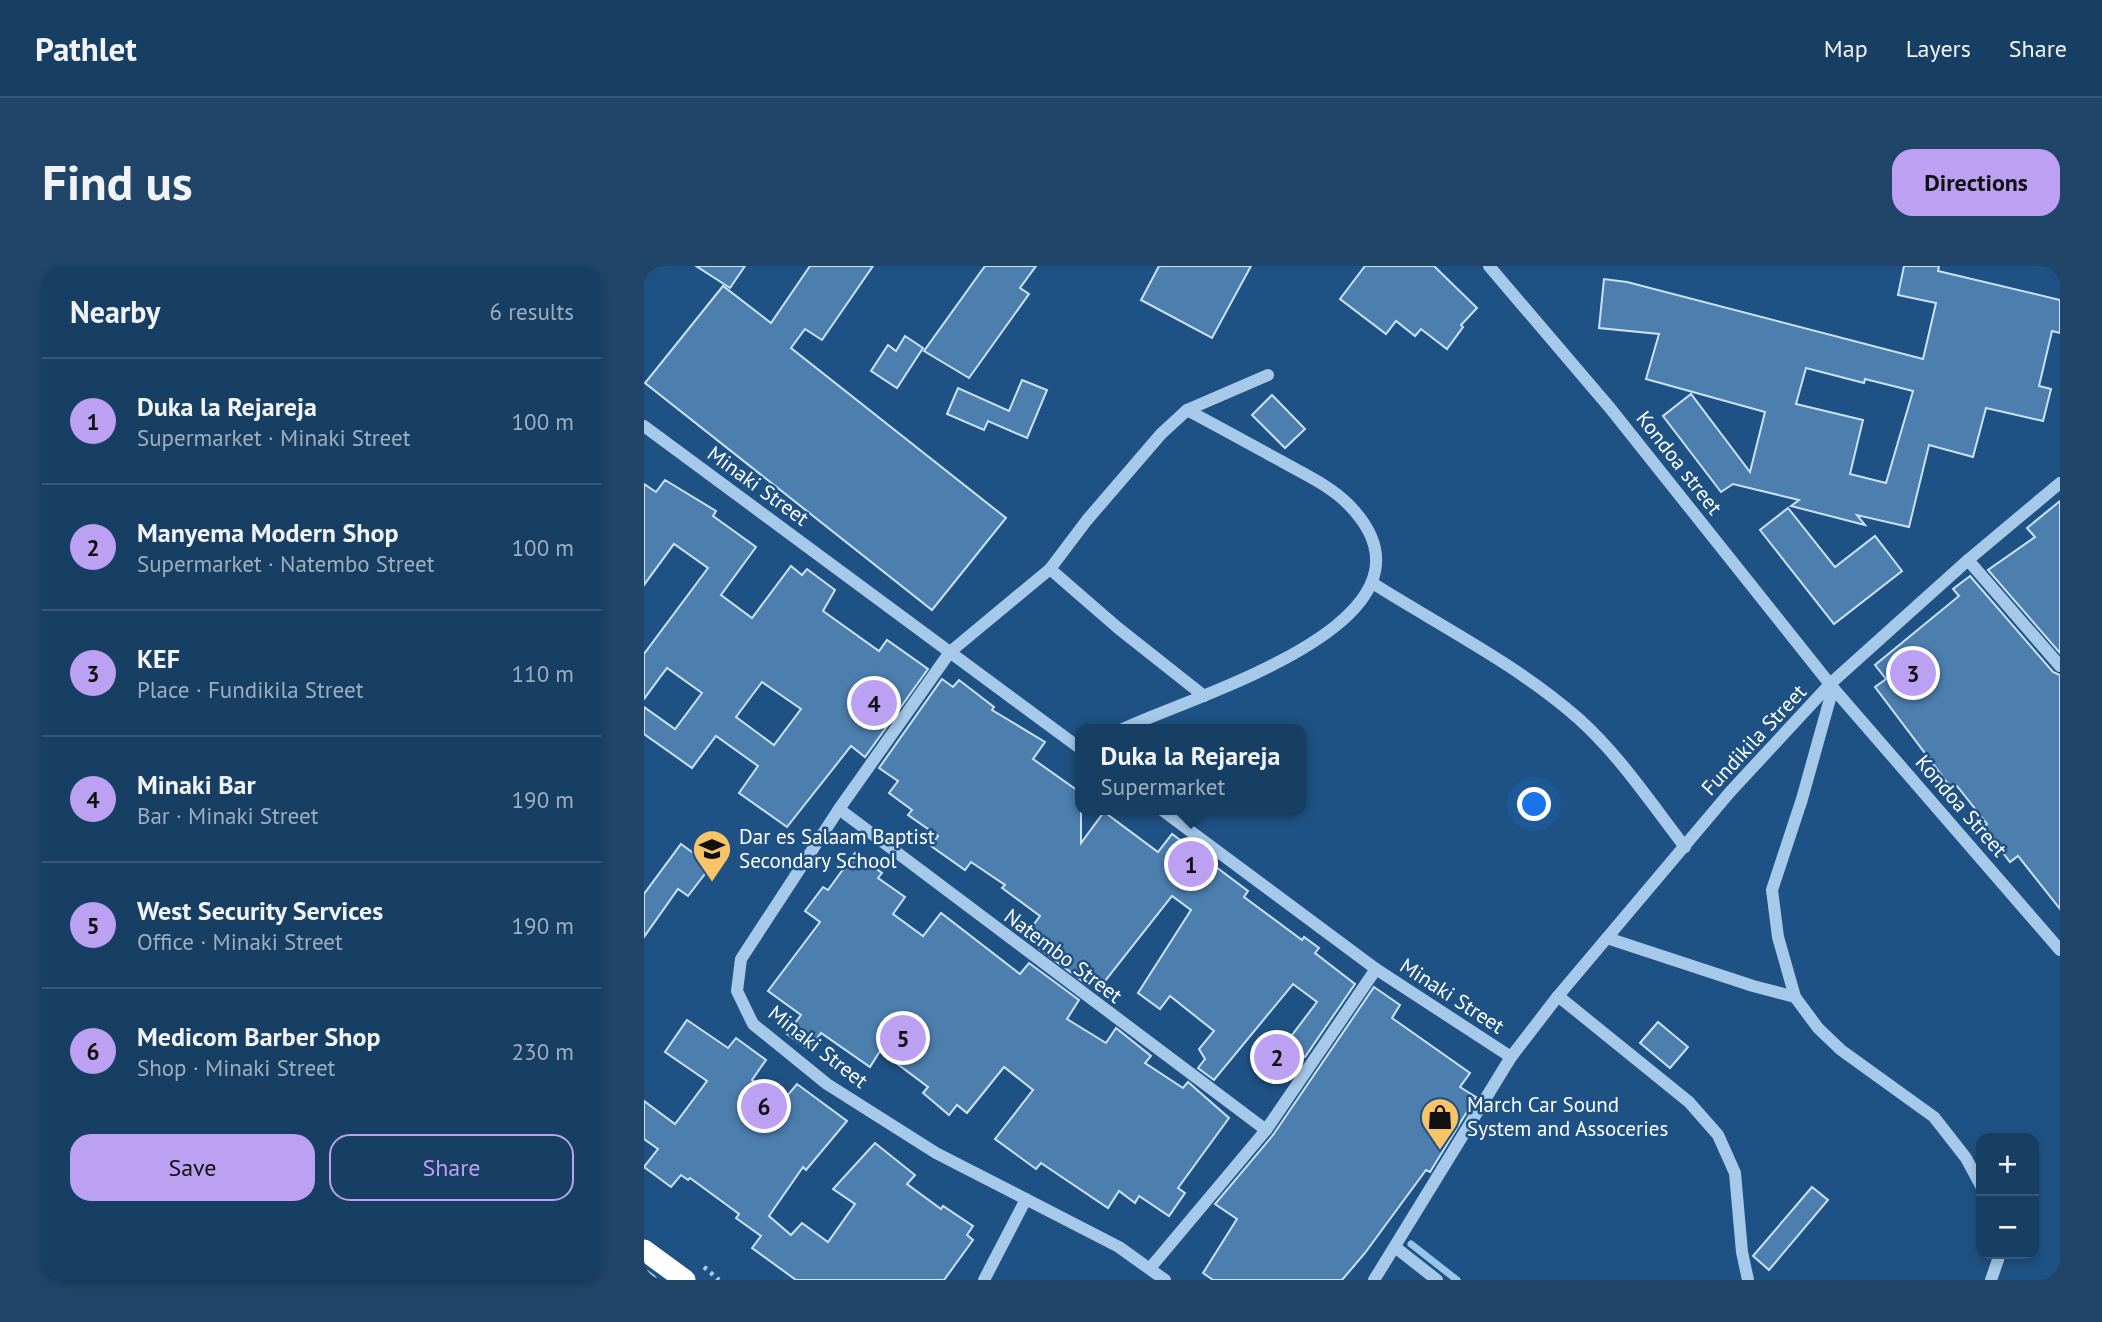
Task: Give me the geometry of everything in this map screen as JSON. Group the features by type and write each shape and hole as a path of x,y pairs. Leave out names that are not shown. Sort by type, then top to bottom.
{"highway":[{"path":"644,1250 685,1280"}],"street":[{"name":"Kondoa street","path":"1489,266 1610,408 1832,686"},
{"path":"950,652 1050,569 1161,434 1188,410 1268,375"},
{"path":"1135,724 1204,696 1314,645 1359,604 1374,584 1375,562 1369,529 1347,503 1321,483 1188,410"},
{"name":"Minaki Street","path":"644,426 1075,745"},
{"name":"Fundikila Street","path":"1511,1057 1558,996 1685,846 1832,686 1968,560 2060,483"},
{"path":"1968,560 2060,666"},
{"path":"1050,569 1118,628 1204,696"},
{"path":"1374,584 1528,681 1578,719 1623,765 1685,846"},
{"name":"Minaki Street","path":"950,652 839,809 741,959 737,990 753,1024 827,1084 936,1153 1119,1247 1166,1280"},
{"name":"Kondoa Street","path":"1832,686 2060,950"},
{"path":"1832,686 1802,799 1772,890 1778,937 1795,997 1818,1028 1841,1050 1934,1117 1966,1158 1976,1177"},
{"name":"Natembo Street","path":"839,809 1266,1130"},
{"name":"Minaki Street","path":"1169,815 1376,970 1511,1057 1374,1280"},
{"path":"1607,938 1795,997"},
{"path":"1151,1267 1266,1130 1376,970"},
{"path":"1558,996 1689,1102 1718,1135 1735,1173 1748,1280"},
{"path":"984,1280 1026,1199"},
{"path":"1395,1248 1437,1280"},
{"path":"1991,1280 1998,1259"},
{"path":"644,1275 650,1280"}],"building":[{"path":"696,266 745,266 730,288"},
{"path":"810,266 873,266 822,340 805,329 791,348 1006,518 932,610 645,383 723,286 771,323"},
{"path":"985,266 1036,266 1020,288 1029,294 969,378 924,351"},
{"path":"1159,266 1251,266 1212,338 1141,300"},
{"path":"1365,266 1434,266 1477,308 1461,325 1463,327 1447,349 1421,329 1415,336 1396,321 1386,334 1340,299"},
{"path":"1904,266 1939,266 1938,271 2060,300 2060,333 2052,331 2039,386 2051,389 2043,421 1986,408 1973,457 1929,445 1909,527 1857,515 1865,525 1791,506 1799,500 1733,484 1721,492 1663,416 1691,394 1750,472 1765,412 1646,379 1659,334 1599,328 1604,279 1627,282 1923,359 1936,303 1898,295","holes":["1806,368 1864,383 1865,379 1913,391 1886,483 1850,474 1863,420 1796,404"]},
{"path":"905,336 923,348 897,388 871,371 888,345 896,351"},
{"path":"1022,380 1047,390 1027,438 988,421 984,430 947,414 958,388 1009,411"},
{"path":"1272,395 1305,429 1285,448 1252,415"},
{"path":"665,480 716,511 713,516 756,547 721,595 752,618 791,566 802,575 807,569 835,590 823,611 879,651 887,640 928,669 865,757 851,746 787,827 739,793 758,766 716,736 692,768 644,734 644,707 675,729 702,693 667,668 644,699 644,654 708,568 674,544 644,585 644,484 656,492","holes":["762,682 801,709 774,745 736,717"]},
{"path":"2060,501 2060,653 1988,570 2035,537 2027,528"},
{"path":"1788,508 1835,567 1875,536 1902,571 1834,624 1760,530"},
{"path":"1970,576 2053,672 2060,675 2060,909 2018,856 2010,862 1983,827 1987,824 1957,786 1952,789 1875,687 1886,679 1875,665 1959,596 1953,589"},
{"path":"942,679 953,687 959,680 994,707 992,710 1045,742 1033,759 1075,789 1075,815 1081,815 1081,843 1102,815 1108,815 1158,852 1172,834 1248,891 1244,897 1302,940 1304,937 1319,948 1315,953 1355,984 1305,1057 1286,1043 1317,1002 1293,984 1214,1080 1198,1068 1205,1059 1199,1049 1214,1031 1170,996 1160,1009 1138,993 1191,910 1172,896 1101,986 1093,980 1089,986 1040,949 1045,943 1029,931 1040,916 1002,888 1005,885 971,862 965,870 931,846 938,836 908,815 912,810 889,793 898,781 879,768"},
{"path":"681,844 711,866 688,896 678,889 644,937 644,894"},
{"path":"855,853 882,873 878,878 905,897 893,914 923,936 941,913 1020,974 1029,963 1079,1000 1067,1019 1106,1043 1116,1028 1151,1056 1145,1063 1183,1088 1188,1082 1229,1118 1178,1188 1185,1193 1169,1216 1139,1196 1135,1203 1119,1191 1108,1208 1041,1163 1036,1169 995,1139 1033,1090 1004,1067 967,1113 957,1105 949,1115 923,1093 928,1087 880,1051 870,1067 821,1033 809,1050 787,1034 801,1015 768,991 820,922 805,911 823,887 828,890"},
{"path":"1374,987 1400,1005 1392,1018 1470,1073 1460,1087 1476,1097 1430,1172 1426,1170 1342,1280 1213,1280 1203,1273 1237,1219 1215,1204 1273,1135"},
{"path":"687,1020 728,1048 736,1038 766,1060 752,1080 782,1102 797,1084 847,1121 806,1170 803,1167 769,1216 791,1235 802,1223 828,1242 855,1204 833,1189 875,1143 915,1175 907,1184 941,1209 943,1206 973,1226 967,1235 973,1240 944,1280 796,1280 752,1248 761,1236 736,1218 739,1214 690,1178 688,1180 681,1175 671,1187 644,1167 658,1149 644,1139 644,1101 675,1124 707,1081 665,1052"},
{"path":"1658,1022 1688,1047 1670,1068 1640,1043"},
{"path":"1812,1187 1828,1200 1769,1270 1753,1256"}],"waterway":[{"path":"1411,1244 1457,1280"}],"place":[{"name":"KEF","path":"1913,673"},
{"name":"Minaki Bar","path":"874,703"},
{"name":"Duka la Rejareja","path":"1191,864"},
{"name":"Dar es Salaam Baptist Secondary School","path":"712,883"},
{"name":"West Security Services","path":"903,1038"},
{"name":"Manyema Modern Shop","path":"1277,1057"},
{"name":"Medicom Barber Shop","path":"764,1106"},
{"name":"March Car Sound System and Assoceries","path":"1440,1151"}]}
